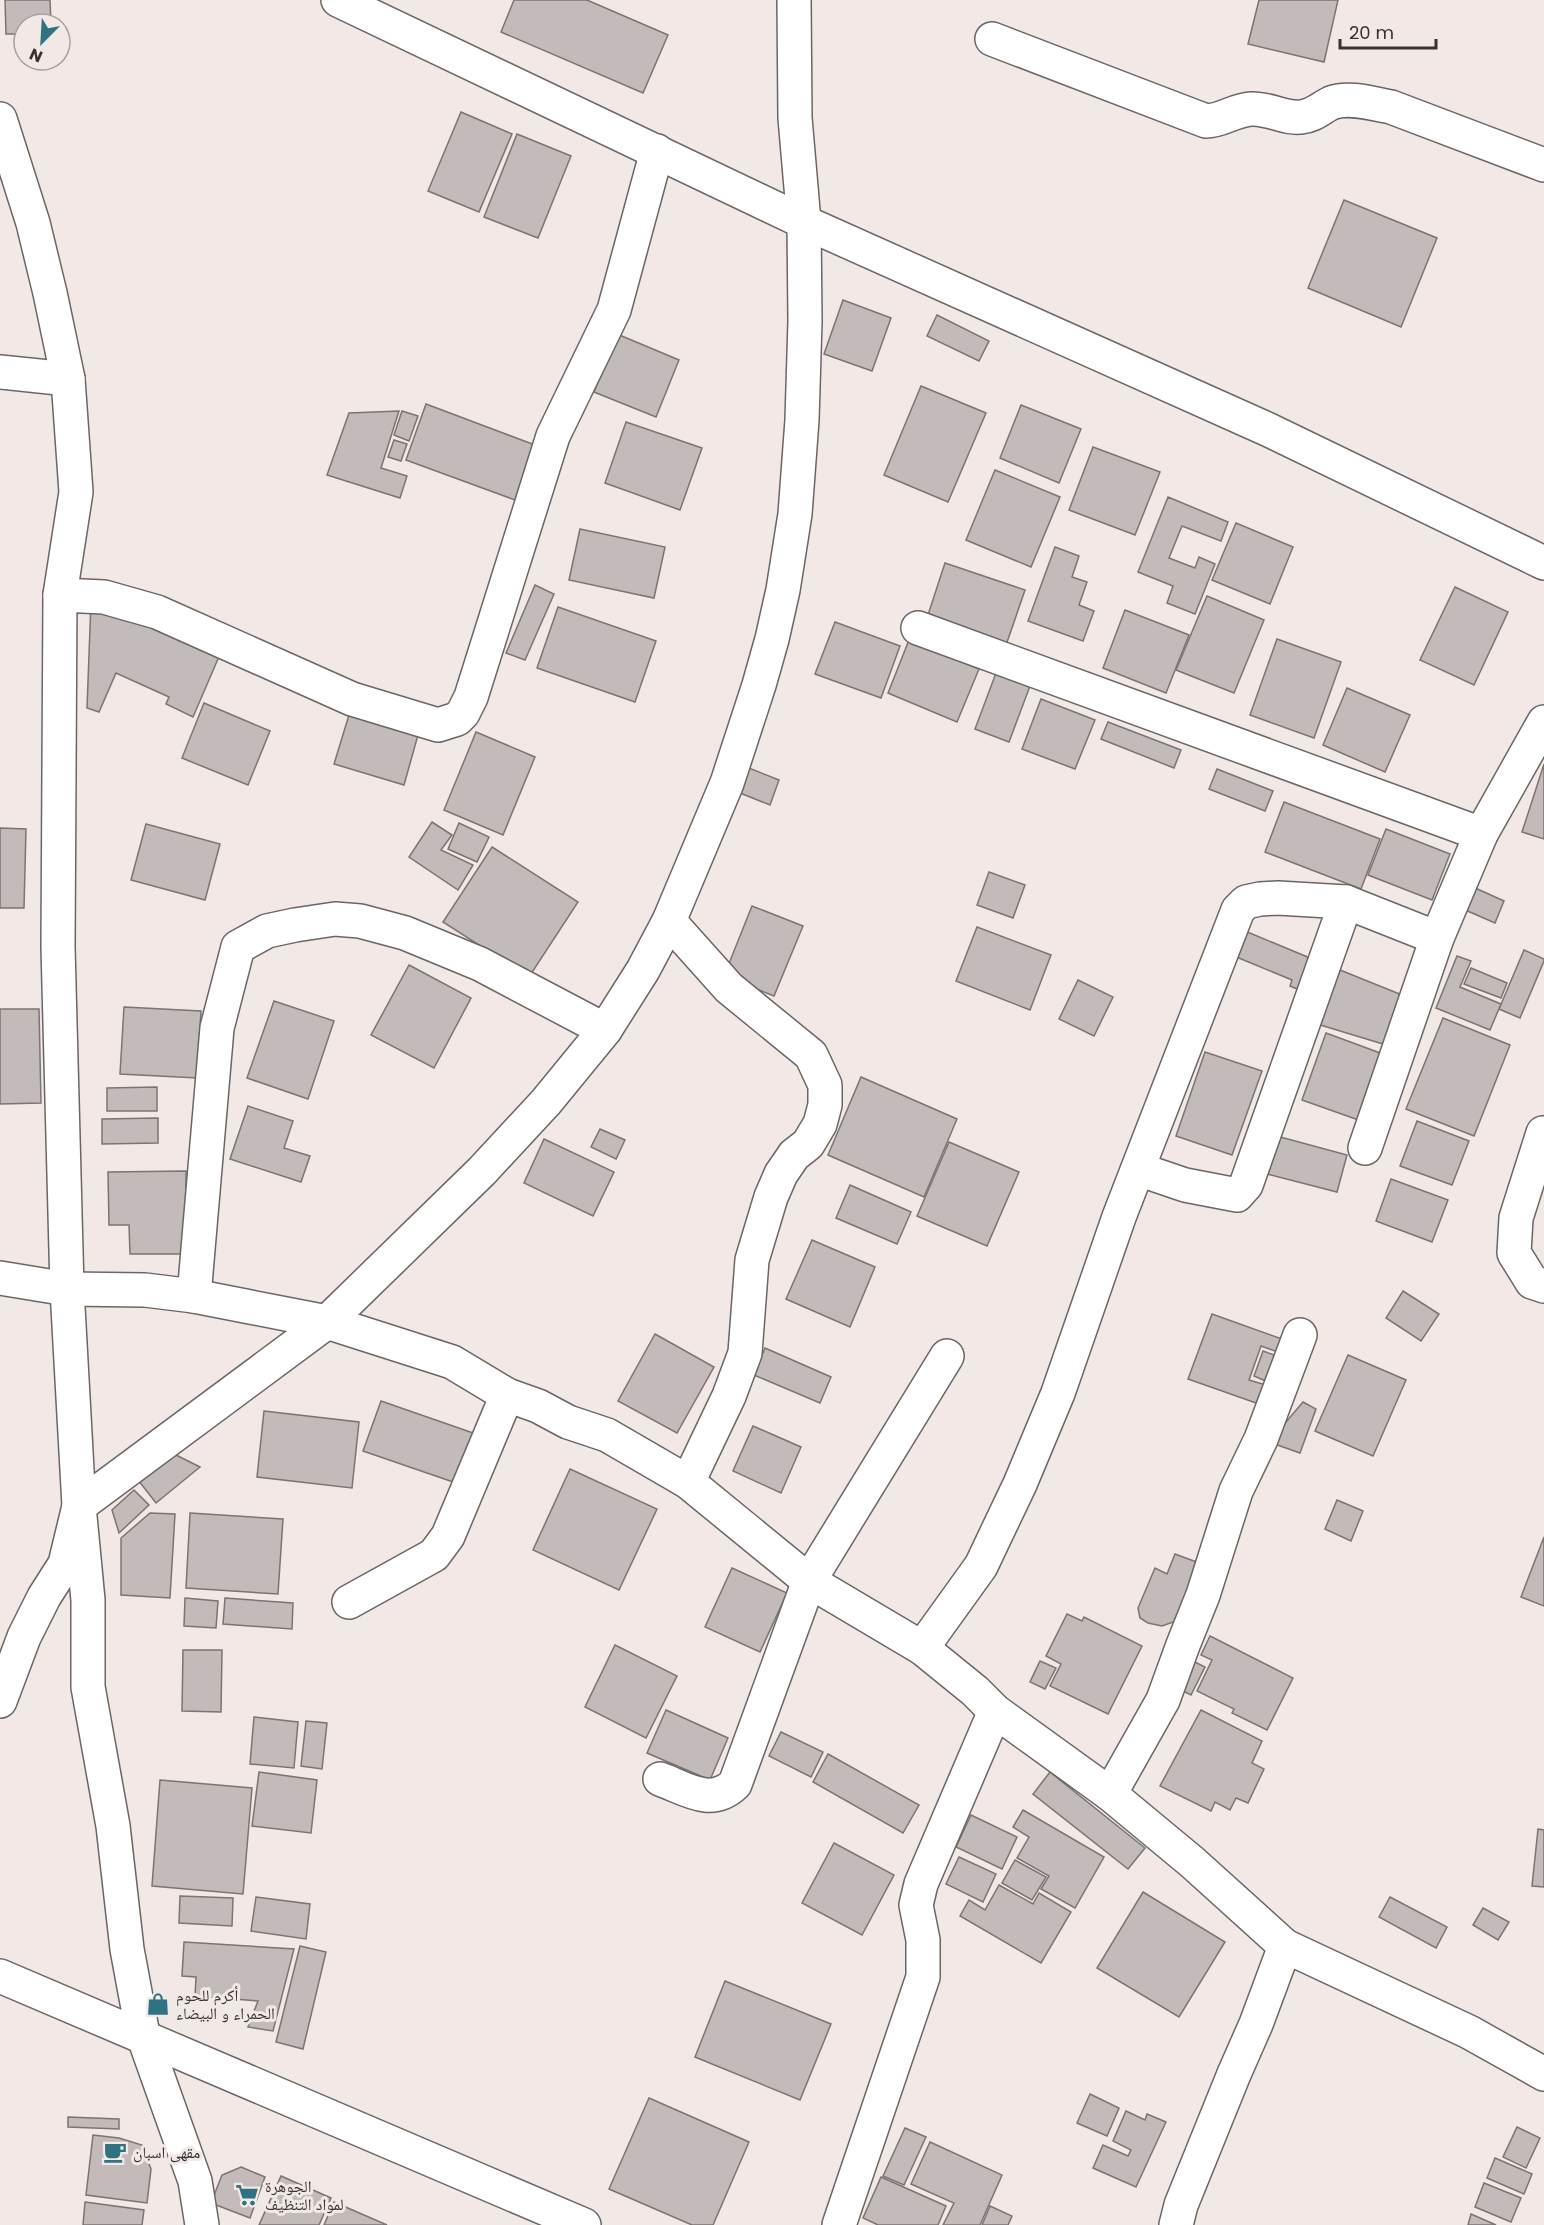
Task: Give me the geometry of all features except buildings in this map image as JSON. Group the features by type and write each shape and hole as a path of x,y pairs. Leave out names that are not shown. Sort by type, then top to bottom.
{"street":[{"path":"338,0 804,222 1269,430 1544,563"},
{"path":"0,1701 24,1637 44,1597 65,1564 79,1506 327,1322 482,1171 546,1102 605,1030 643,970 669,921 726,783 770,648 783,590 799,470 806,321 804,222 795,118 794,0"},
{"path":"992,39 1206,121 1216,121 1237,111 1249,109 1299,118 1315,113 1331,103 1351,101 1391,107 1544,165"},
{"path":"0,119 33,223 68,379 76,492 60,595 58,947 67,1289 79,1506 88,1600 88,1688 114,1826 127,1949 143,2036 195,2181 202,2225"},
{"path":"60,595 104,597 146,609 352,699 438,725 458,719 471,697 553,436 614,310 657,151"},
{"path":"0,372 68,379"},
{"path":"918,628 1481,834"},
{"path":"1365,1148 1437,938 1481,834 1544,722"},
{"path":"922,1648 981,1566 1011,1504 1058,1393 1137,1169 1238,910 1246,902 1260,899 1346,902 1437,938"},
{"path":"1137,1169 1185,1185 1237,1195 1246,1185 1346,902"},
{"path":"194,1296 217,1028 238,947 267,931 295,925 335,919 360,921 405,933 480,964 605,1030"},
{"path":"669,921 729,988 811,1055 825,1085 825,1105 820,1124 808,1144 794,1155 781,1174 771,1197 753,1260 744,1353 729,1396 688,1482"},
{"path":"1543,1133 1516,1218 1514,1253 1532,1282 1544,1286"},
{"path":"0,1278 67,1289 145,1290 194,1296 327,1322 452,1362 507,1395 538,1406 568,1422 607,1435 688,1482 809,1581 922,1648 975,1691 995,1711 1110,1794 1192,1862 1285,1946 1469,2032 1544,2074"},
{"path":"1110,1794 1163,1700 1182,1645 1203,1595 1236,1491 1261,1439 1300,1335"},
{"path":"660,1779 707,1796 726,1792 735,1784 809,1581 947,1356"},
{"path":"349,1602 434,1555 448,1536 507,1395"},
{"path":"839,2225 923,1977 923,1940 916,1905 921,1884 995,1711"},
{"path":"1176,2225 1181,2205 1256,2024 1285,1946"},
{"path":"0,1976 584,2225"}],"place":[{"name":"أكرم للحوم الحمراء و البيضاء","path":"158,2004"},
{"name":"مقهى اسبان","path":"115,2152"},
{"name":"الجوهرة لمواد التنظيف","path":"247,2195"}]}
